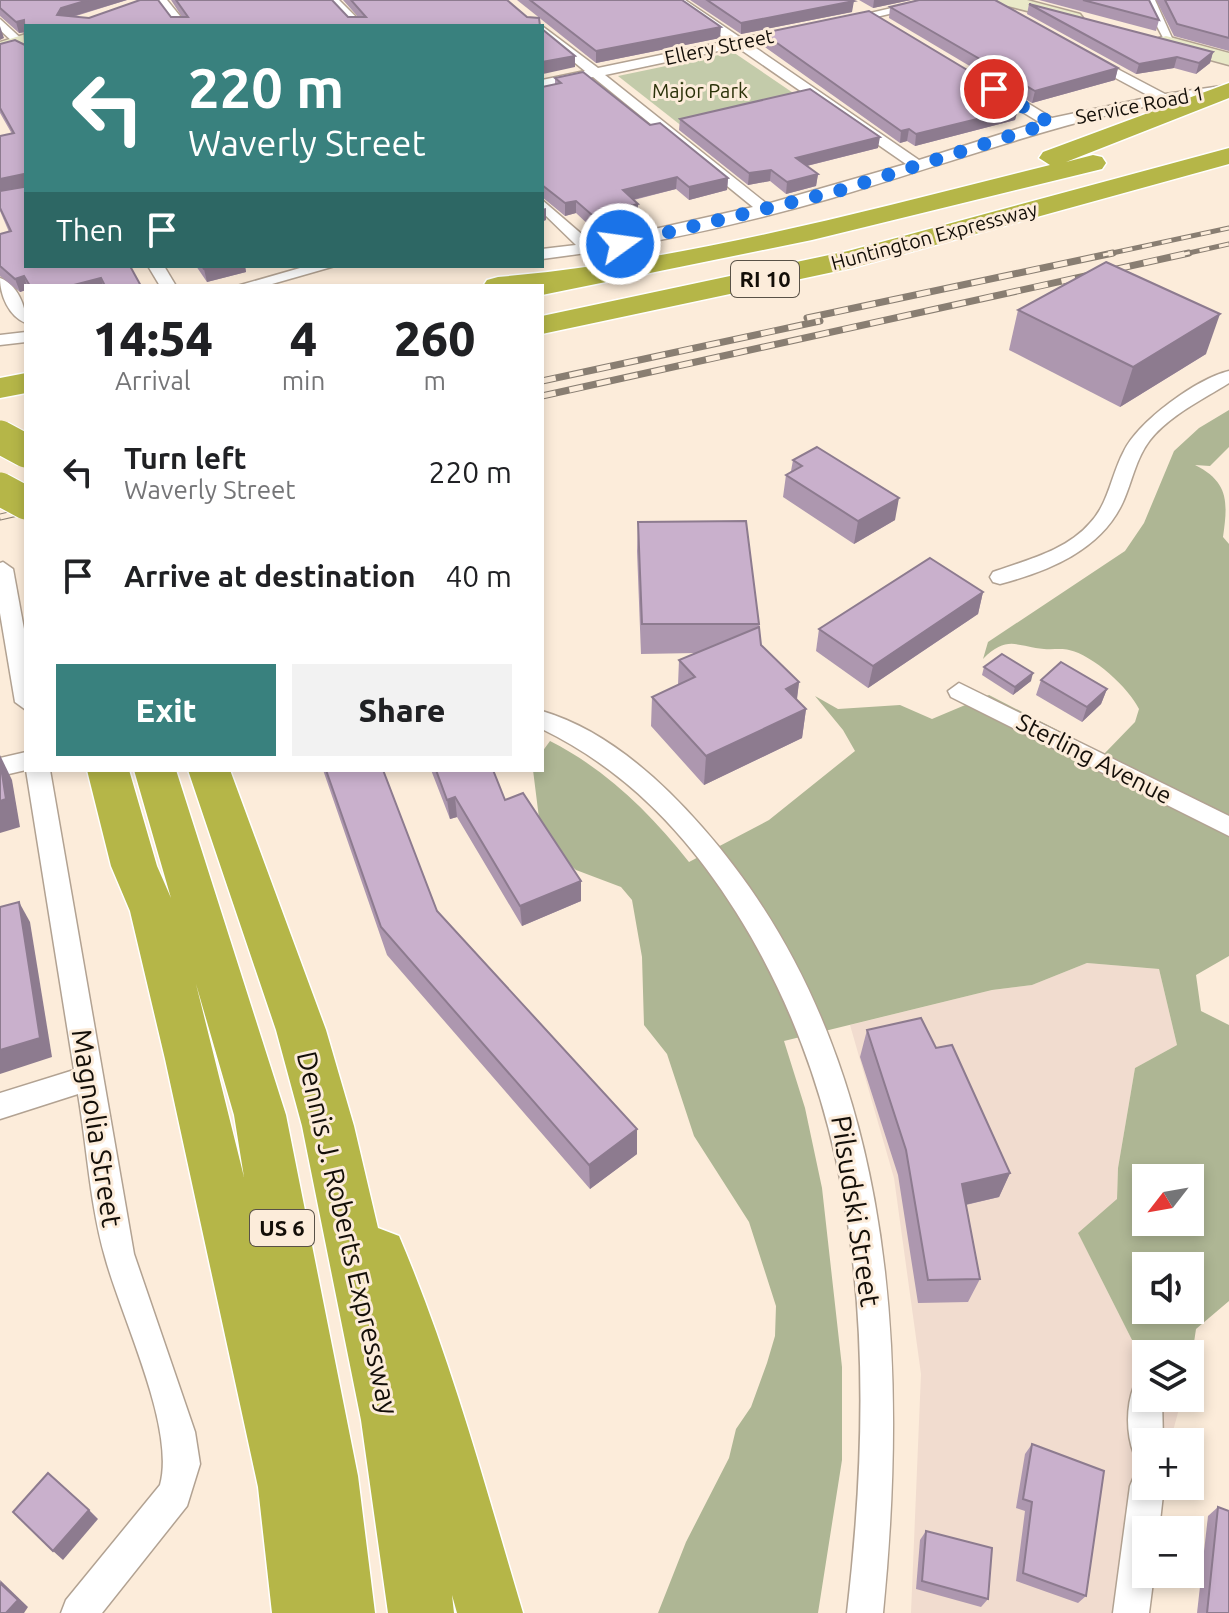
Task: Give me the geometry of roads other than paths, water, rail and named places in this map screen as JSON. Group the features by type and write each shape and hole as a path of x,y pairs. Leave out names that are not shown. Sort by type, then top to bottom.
{"highway":[{"path":"839,225 1045,160 1229,89"},
{"path":"544,304 900,227 1113,166 1179,141"},
{"name":"Huntington Expressway","path":"544,285 839,225 1149,148"},
{"name":"Huntington Expressway","path":"544,325 795,273 1229,156"},
{"path":"544,343 729,304 922,253 998,220 1229,181"},
{"path":"521,284 579,279"},
{"path":"0,366 24,363"},
{"path":"0,388 24,383"},
{"path":"0,412 24,408"},
{"path":"0,437 24,450"},
{"path":"0,451 24,443"},
{"path":"0,489 24,502"},
{"path":"109,772 157,859 153,911 275,1419 298,1542 305,1613"},
{"name":"US 6","path":"155,772 157,859 248,1066 271,1166 327,1476 342,1613"},
{"name":"Dennis J. Roberts Expressway","path":"210,772 301,1030 328,1126 394,1434 421,1613"},
{"path":"216,772 232,836"},
{"path":"328,1126 420,1368 490,1613"}],"main road":[{"path":"136,6 158,0"},
{"path":"998,2 1097,24"},
{"path":"1142,36 1226,59"},
{"path":"0,48 24,44"}],"street":[{"path":"158,0 180,24"},
{"path":"332,0 357,24"},
{"path":"677,0 917,165"},
{"path":"845,0 884,23"},
{"path":"826,25 943,0"},
{"path":"1149,0 1172,44"},
{"path":"998,2 1018,19"},
{"path":"0,23 24,44"},
{"name":"Ellery Street","path":"544,84 810,28"},
{"path":"544,32 764,209"},
{"path":"1073,49 1164,99"},
{"path":"977,79 1050,123"},
{"name":"Service Road 1","path":"544,254 589,249 838,191 1050,123 1229,89"},
{"path":"544,206 589,249"},
{"path":"253,284 319,268"},
{"path":"0,283 24,315"},
{"path":"0,340 24,337"},
{"path":"1000,577 1064,551 1096,530 1116,499 1140,442 1166,417 1229,376"},
{"path":"3,569 24,690"},
{"name":"Sterling Avenue","path":"959,691 1229,827"},
{"name":"Pilsudski Street","path":"544,720 597,746 683,817 747,903 787,970 842,1110 871,1270 878,1388 880,1471 865,1613"},
{"path":"0,767 24,761"},
{"name":"Magnolia Street","path":"38,772 119,1254 178,1432 181,1480 165,1508 79,1613"},
{"path":"0,1106 89,1078"},
{"path":"1131,1613 1145,1500"}],"railway":[{"path":"1103,255 1229,228"},
{"path":"1183,254 1229,244"},
{"path":"807,318 1113,253"},
{"path":"1183,254 1189,253"},
{"path":"544,396 1183,254"},
{"path":"544,381 820,321"},
{"path":"0,497 24,492"},
{"path":"0,517 24,511"}],"park label":[{"name":"Major Park","path":"700,91"}]}
